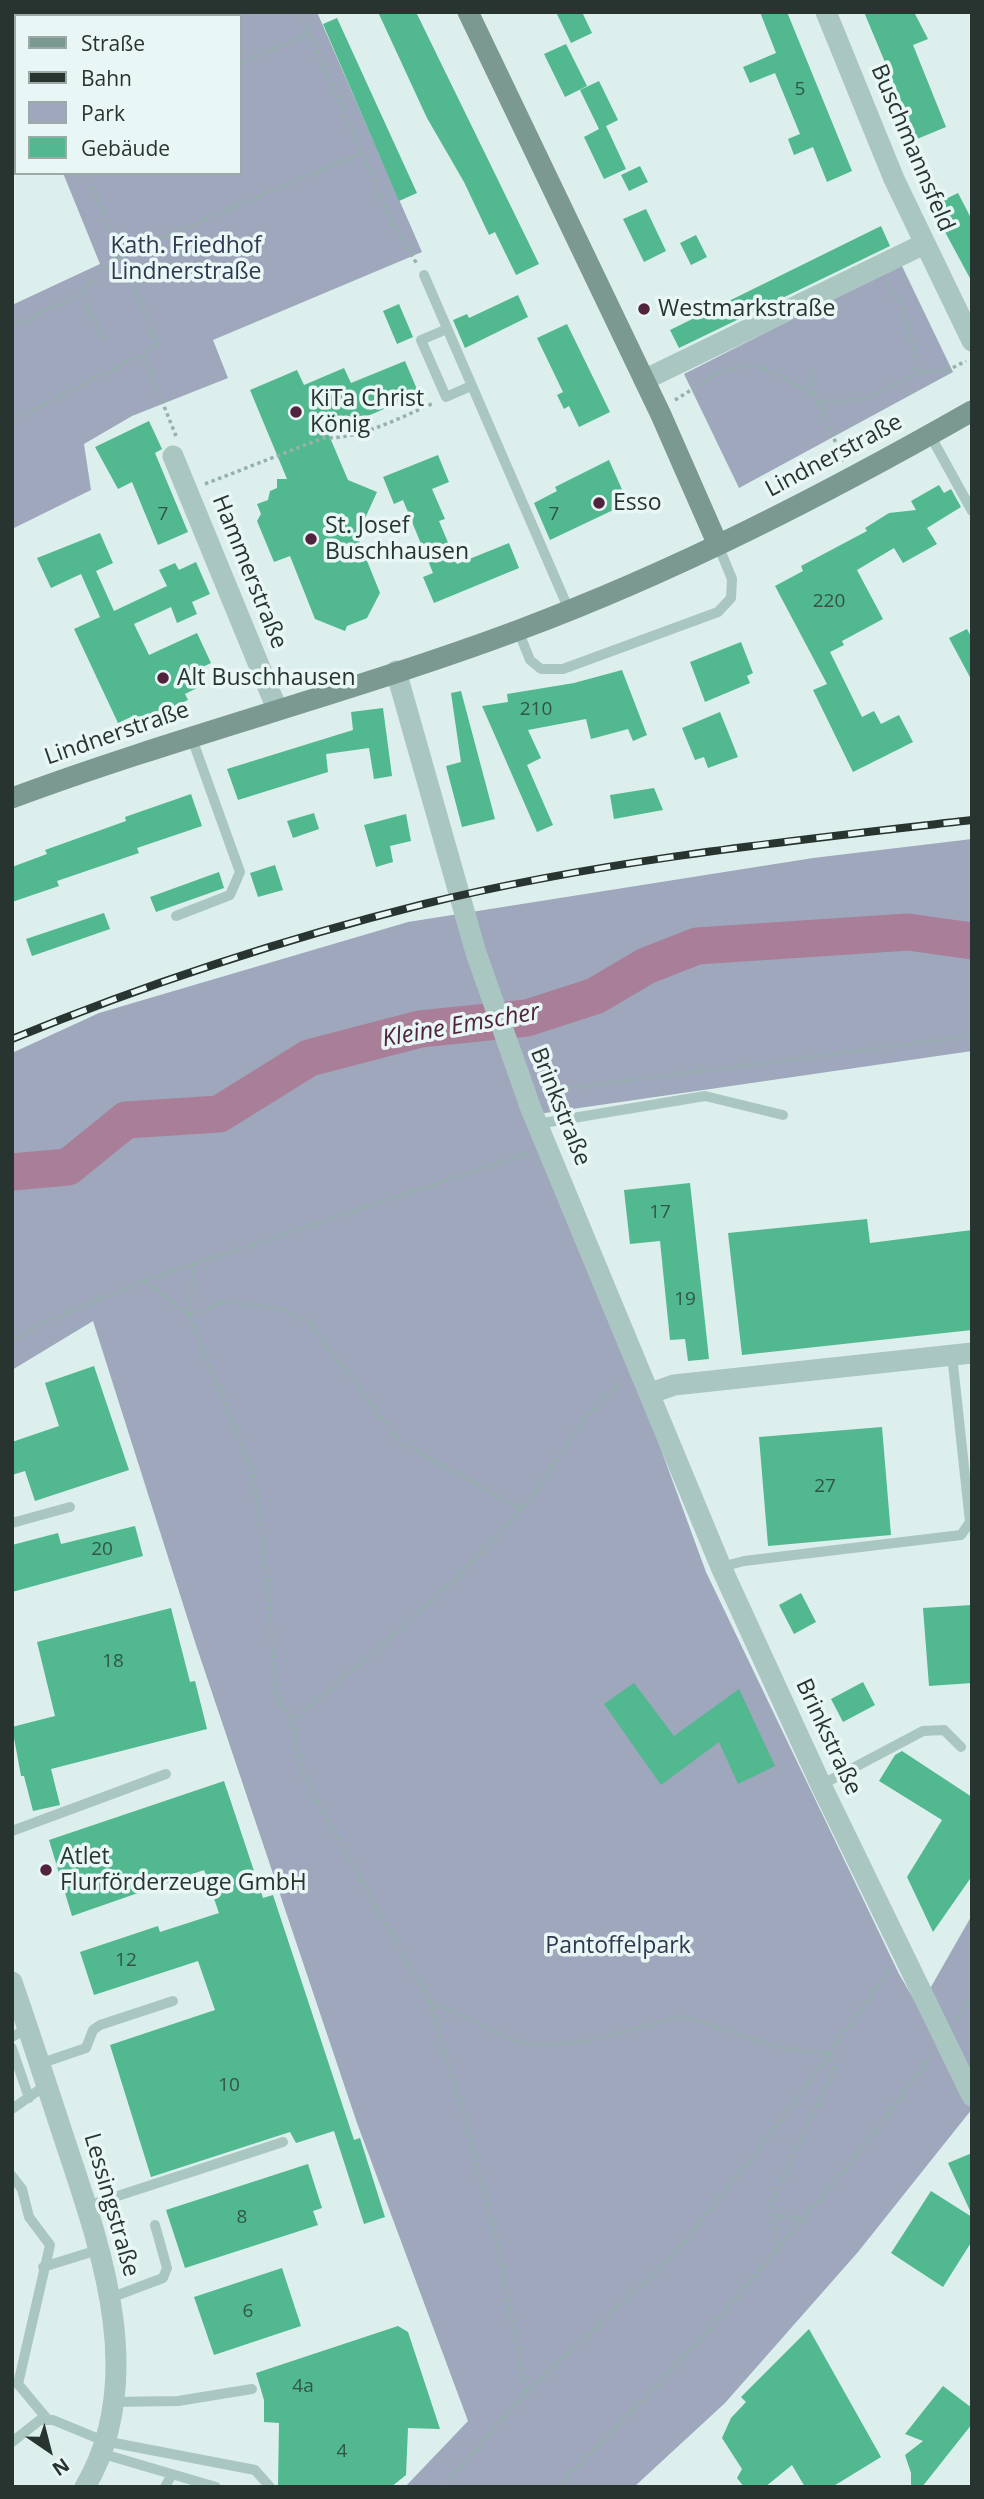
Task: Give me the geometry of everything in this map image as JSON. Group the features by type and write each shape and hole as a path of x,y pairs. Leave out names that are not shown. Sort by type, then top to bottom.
{"street":[{"path":"468,12 659,410 718,545"},
{"name":"Buschmannsfeld","path":"826,12 894,179 972,341"},
{"path":"644,380 924,244"},
{"name":"Lindnerstraße","path":"12,798 191,736 518,630 569,610 718,545 852,478 972,411"},
{"name":"Hammerstraße","path":"173,456 277,709"},
{"name":"Brinkstraße","path":"396,671 475,953 524,1093 721,1567 821,1785 972,2096"},
{"path":"650,1393 674,1385 962,1354"},
{"name":"Lessingstraße","path":"12,1982 20,2033 39,2064 47,2085 101,2249 114,2317 112,2402 102,2447 85,2487"}],"lane":[{"path":"424,275 569,610"},
{"path":"446,329 421,340 446,397 471,386"},
{"path":"930,435 972,511"},
{"path":"518,630 530,660 541,670 563,669 718,612 731,598 732,579 718,545"},
{"path":"176,916 230,895 240,872 191,736"},
{"path":"537,1124 705,1096 783,1115"},
{"path":"721,1567 744,1561 961,1535 970,1522 962,1354"},
{"path":"12,1523 70,1507"},
{"path":"821,1785 923,1731 944,1730 961,1747"},
{"path":"12,1830 166,1774"},
{"path":"39,2064 86,2048 93,2031 100,2025 173,2001"},
{"path":"12,2048 29,2098"},
{"path":"12,2109 47,2085"},
{"path":"87,2206 283,2142"},
{"path":"12,2176 22,2189 29,2217 50,2245 18,2384 48,2420"},
{"path":"110,2298 163,2278 167,2268 155,2225"},
{"path":"43,2267 101,2249"},
{"path":"112,2402 178,2401 252,2389"},
{"path":"12,2442 40,2420 65,2423 102,2447 172,2474 216,2487"},
{"path":"102,2447 255,2470 270,2487"},
{"path":"165,2487 172,2474"}],"path":[{"path":"300,12 392,222 424,275"},
{"path":"242,63 309,34"},
{"path":"12,327 82,293 105,266 120,255 362,153"},
{"path":"12,420 143,354 157,344 88,175"},
{"path":"877,267 904,309 919,374"},
{"path":"82,293 103,339"},
{"path":"143,354 176,436 173,456"},
{"path":"820,403 868,398 919,374 946,372 972,359"},
{"path":"659,410 717,373 744,365 769,370 814,396 820,403 852,478"},
{"path":"813,370 810,382 814,396"},
{"path":"187,491 323,438 336,438 376,428 446,397"},
{"path":"524,1093 972,1036"},
{"path":"12,1341 46,1322 194,1262 547,1148"},
{"path":"194,1262 189,1316 253,1472 267,1576 276,1694 292,1721 304,1778 429,2001 469,2132 497,2243 526,2393"},
{"path":"145,1280 189,1316"},
{"path":"189,1316 225,1301 282,1309 310,1323 399,1441 521,1510"},
{"path":"292,1721 462,1572 521,1510 589,1413 620,1382 640,1370"},
{"path":"442,2487 526,2393 671,2257 763,2144 901,1953"},
{"path":"957,2018 972,1997"},
{"path":"429,2001 517,2042 584,2042 681,2016 782,2048 828,2054"},
{"path":"775,2253 772,2201 834,2069 828,2054"},
{"path":"558,2487 702,2338 804,2218 930,2057"},
{"path":"773,2215 804,2218"}],"green space":[{"name":"Kath. Friedhof Lindnerstraße","path":"12,12 317,12 422,252 213,340 228,378 132,416 84,444 91,490 12,529 12,305 100,264 64,175 242,175 242,14 14,14 14,59"},
{"path":"901,264 953,372 739,488 684,374"},
{"name":"Pantoffelpark","path":"972,839 972,1051 538,1114 706,1572 899,1974 919,2008 972,1915 972,2109 858,2252 725,2403 634,2487 405,2487 468,2421 357,2123 196,1645 93,1321 12,1370 12,1053 99,1013 408,922 813,858"}],"building":[{"path":"378,12 416,12 539,264 516,275 495,232 489,235 464,182 427,118"},
{"path":"556,12 582,12 592,33 571,43"},
{"path":"760,12 787,12 852,171 827,182 813,147 794,155 788,139 800,134 775,73 750,83 743,67 776,53"},
{"path":"864,12 914,12 928,39 913,45 946,127 917,139"},
{"path":"337,18 417,193 399,201 323,24"},
{"path":"566,44 587,86 565,97 544,54"},
{"path":"599,81 618,120 606,126 626,169 604,179 584,137 599,129 580,90"},
{"path":"640,166 648,182 629,191 621,175"},
{"path":"958,193 972,220 972,282 931,206"},
{"path":"646,209 666,251 644,262 623,219"},
{"path":"881,226 890,246 679,348 670,330"},
{"path":"696,235 707,257 691,265 680,243"},
{"path":"518,295 528,317 465,348 453,320 467,314 469,318"},
{"path":"399,304 413,337 397,344 383,311"},
{"path":"567,324 610,412 579,427 569,406 564,409 557,395 563,392 537,338"},
{"path":"405,361 419,394 328,433 348,480 377,492 357,536 380,593 367,618 347,626 345,631 315,619 290,556 274,562 257,521 261,514 257,504 268,500 270,491 277,488 277,479 287,479 250,390 297,370 304,385 344,368 351,383"},
{"path":"149,421 162,449 155,453 188,532 158,545 132,482 118,489 95,447"},
{"path":"438,455 449,482 432,489 445,519 439,521 457,564 509,543 519,568 434,603 423,577 433,573 403,500 394,504 383,477"},
{"path":"609,460 628,503 550,540 534,503 557,491 555,487"},
{"path":"939,485 944,493 951,489 961,507 927,528 937,544 903,563 894,548 857,570 883,619 842,641 844,645 830,652 862,717 874,711 881,724 899,715 913,742 853,772 813,690 827,684 775,586 803,571 801,566 867,531 865,528 889,513 916,510 911,501"},
{"path":"100,533 113,563 96,571 114,611 167,586 159,570 175,563 179,570 196,562 210,594 192,602 197,614 177,623 171,607 134,624 149,655 197,633 211,663 196,670 203,685 185,694 188,700 134,724 131,717 118,723 74,629 100,617 81,574 51,588 37,558"},
{"path":"967,629 972,638 972,681 949,638"},
{"path":"741,642 753,673 747,676 750,683 705,702 690,662"},
{"path":"622,670 647,735 633,741 628,729 591,739 586,719 528,730 541,758 527,765 553,825 537,832 482,706 508,702 507,694 574,683"},
{"path":"461,691 495,819 462,827 446,766 461,762 451,693"},
{"path":"383,708 392,776 374,779 369,748 326,754 328,772 238,800 227,769 353,730 351,712"},
{"path":"720,712 738,757 708,768 704,757 695,760 682,728"},
{"path":"654,788 663,810 614,819 610,795"},
{"path":"191,794 202,826 137,848 139,853 57,881 59,886 12,902 12,867 47,854 45,850 126,821 125,817"},
{"path":"314,813 319,829 293,838 287,821"},
{"path":"406,814 411,841 390,846 393,862 376,867 364,825"},
{"path":"275,865 283,890 258,897 250,873"},
{"path":"219,872 224,888 156,912 150,897"},
{"path":"104,913 110,929 32,956 26,939"},
{"path":"690,1183 709,1359 688,1361 685,1339 670,1340 660,1241 630,1244 624,1190"},
{"path":"867,1219 870,1243 972,1230 972,1330 742,1355 728,1233"},
{"path":"94,1366 129,1470 35,1501 25,1471 12,1475 12,1442 59,1426 45,1383"},
{"path":"882,1427 891,1535 768,1546 759,1437"},
{"path":"135,1526 143,1556 12,1592 12,1545 58,1533 61,1544"},
{"path":"801,1593 816,1622 794,1634 779,1605"},
{"path":"972,1605 972,1683 929,1686 923,1608"},
{"path":"171,1608 190,1682 195,1681 207,1729 51,1769 60,1805 33,1811 24,1776 21,1776 12,1727 55,1716 37,1642"},
{"path":"863,1682 875,1705 843,1722 831,1699"},
{"path":"634,1683 674,1736 739,1689 775,1766 738,1784 719,1742 661,1785 604,1704"},
{"path":"902,1751 972,1797 972,1876 933,1932 907,1877 942,1820 879,1781 895,1755"},
{"path":"224,1781 263,1898 273,1895 354,2140 360,2138 385,2217 364,2224 334,2131 296,2143 290,2132 151,2177 110,2045 215,2010 198,1961 94,1995 80,1952 158,1926 160,1932 219,1913 204,1870 72,1916 49,1840"},
{"path":"972,2153 972,2215 948,2163"},
{"path":"308,2164 322,2208 313,2211 318,2225 185,2268 166,2210"},
{"path":"931,2191 972,2217 972,2241 943,2287 891,2253"},
{"path":"282,2268 301,2326 214,2355 194,2297"},
{"path":"398,2326 408,2332 440,2429 408,2428 406,2475 391,2487 278,2486 279,2423 264,2422 264,2400 256,2373"},
{"path":"809,2329 881,2457 832,2487 805,2487 792,2465 765,2487 744,2487 737,2478 742,2469 722,2438 731,2418 746,2402 741,2397"},
{"path":"943,2386 972,2408 972,2424 922,2487 911,2487 911,2473 905,2455 923,2441 905,2434"}],"waterway":[{"name":"Kleine Emscher","path":"12,1172 68,1167 126,1120 219,1114 309,1058 420,1029 527,1018 595,996 646,966 697,946 908,932 972,941"}],"railway":[{"path":"12,1039 216,964 319,932 424,904 559,875 696,853 972,820"}],"place":[{"name":"Westmarkstraße","path":"644,309"},
{"name":"KiTa Christ König","path":"296,412"},
{"name":"Esso","path":"599,503"},
{"name":"St. Josef Buschhausen","path":"311,539"},
{"name":"Alt Buschhausen","path":"163,678"},
{"name":"Atlet Flurförderzeuge GmbH","path":"46,1870"}]}
